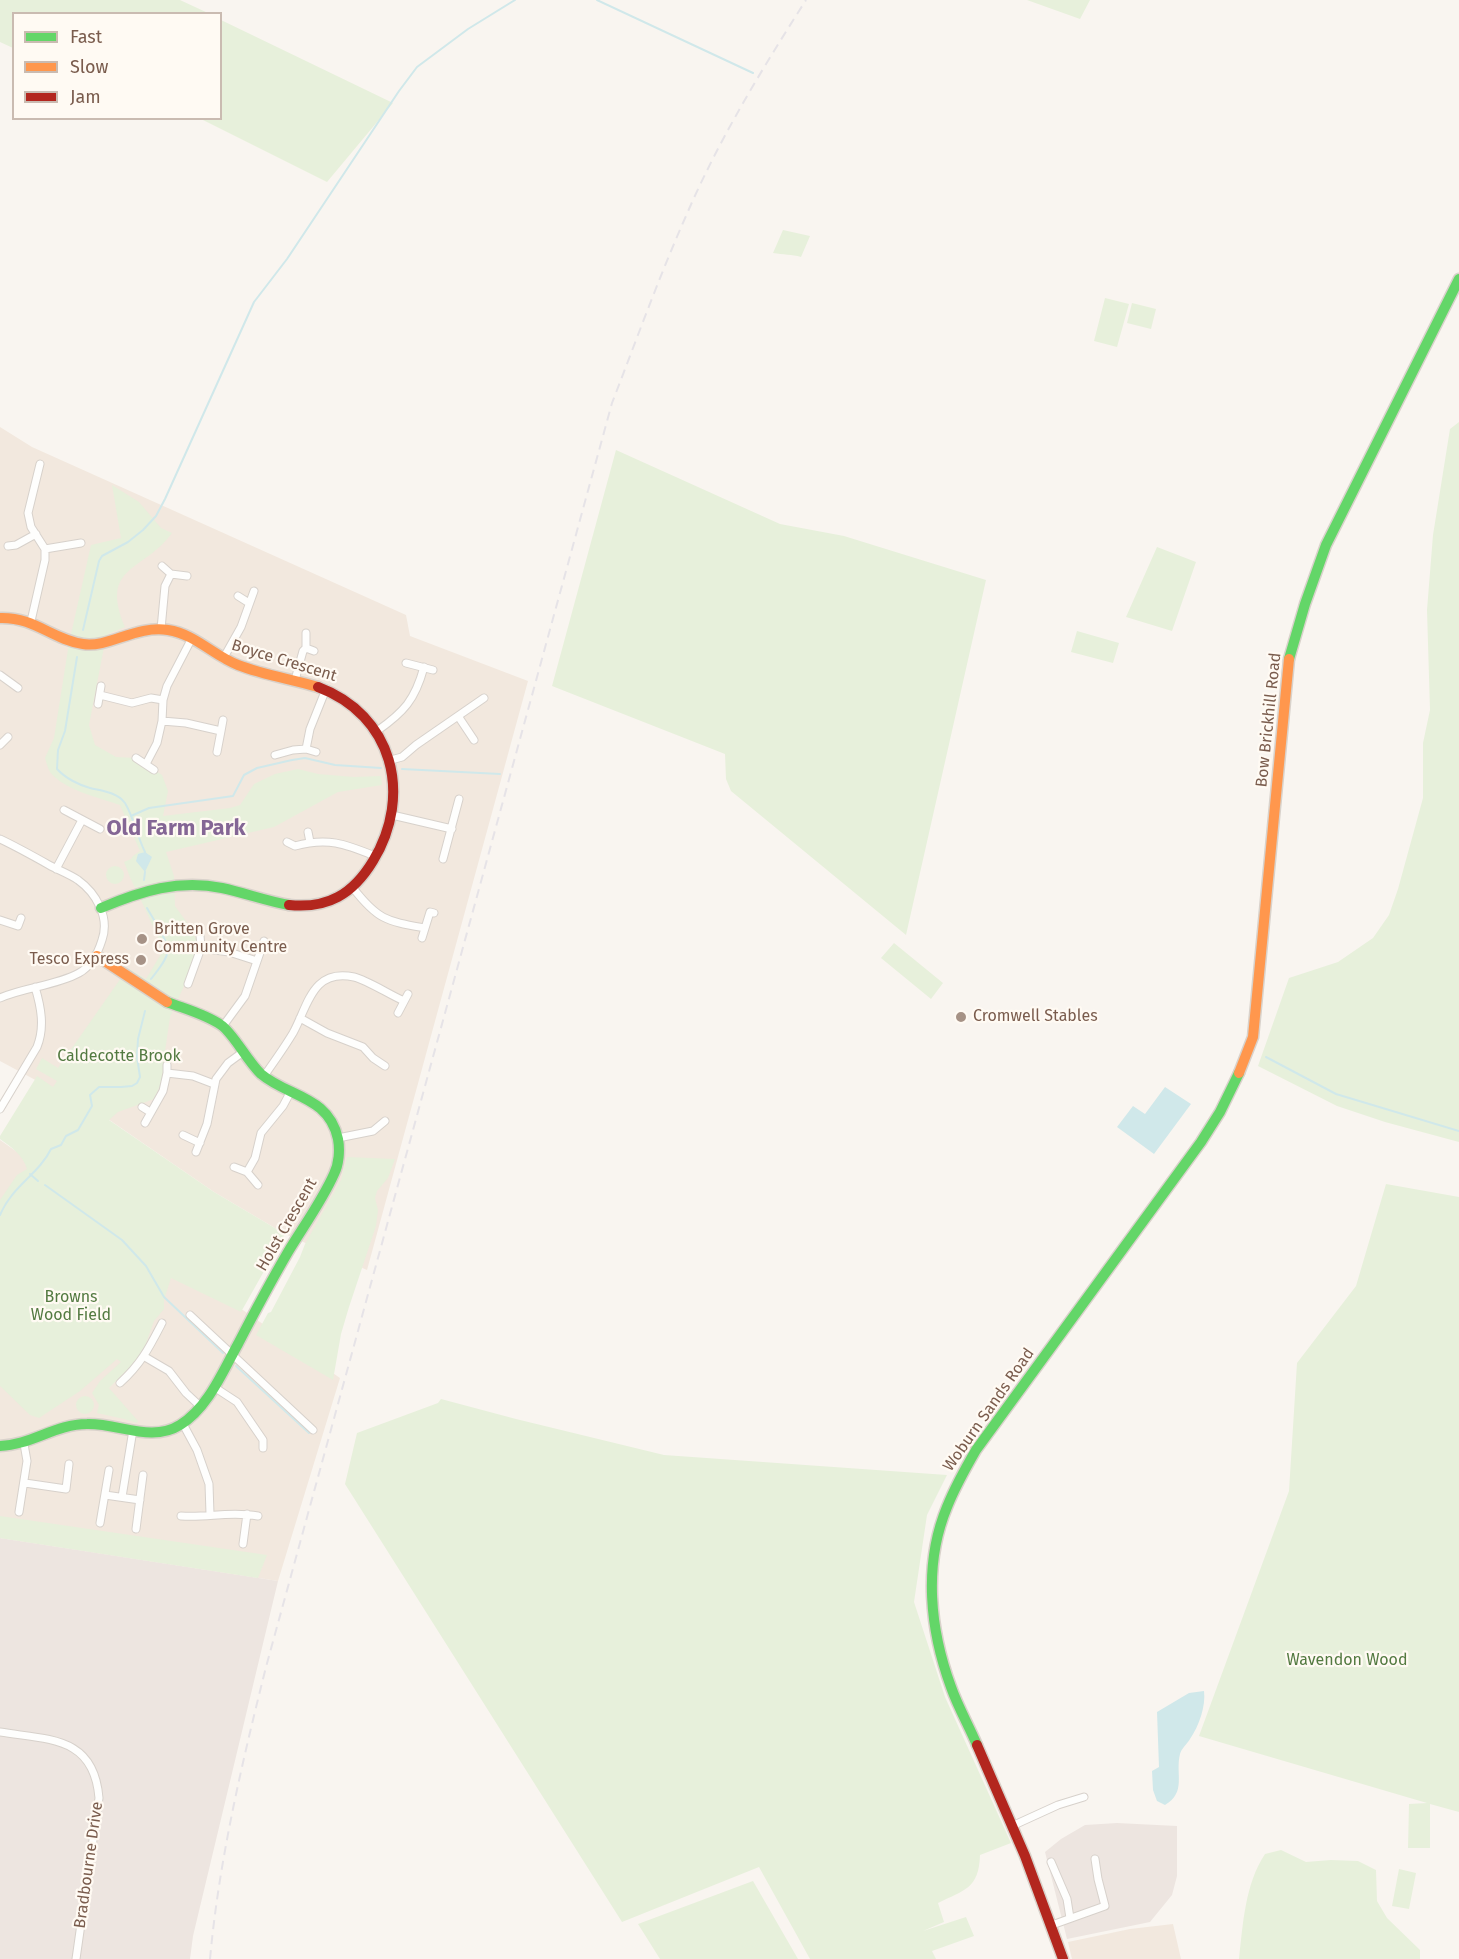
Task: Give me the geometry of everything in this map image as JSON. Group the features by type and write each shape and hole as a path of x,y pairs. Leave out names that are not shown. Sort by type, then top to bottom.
{"street":[{"name":"Bow Brickhill Road","path":"1246,1055 1253,1037 1260,977 1287,664 1326,545 1366,460 1459,279"},
{"path":"31,621 45,560 45,549 31,526 28,513 40,464"},
{"path":"38,473 49,476"},
{"path":"8,546 16,545 36,534"},
{"path":"45,549 81,543"},
{"path":"162,566 171,574 187,576"},
{"path":"161,629 165,586 171,574"},
{"path":"223,659 241,627 254,591"},
{"path":"238,596 249,603"},
{"name":"Boyce Crescent","path":"0,618 31,621 69,640 86,644 105,642 139,631 161,629 178,632 192,638 223,659 243,667 326,689 352,703 364,714 376,731 390,760 394,792 392,815 375,856 361,880 353,888 328,903 294,907 206,885 188,884 156,888 101,908"},
{"path":"295,680 303,651 306,648 306,633"},
{"path":"146,764 157,743 167,686 192,638"},
{"path":"306,648 314,651"},
{"path":"406,663 434,670"},
{"path":"376,731 399,715 411,701 419,686 424,667"},
{"path":"0,675 18,688"},
{"path":"3,690 9,682"},
{"path":"98,704 101,686"},
{"path":"306,749 310,729 326,689"},
{"path":"100,695 132,703 151,699 163,700"},
{"path":"390,760 402,758 416,745 484,698"},
{"path":"458,716 474,740"},
{"path":"216,752 224,720"},
{"path":"162,721 186,723 220,731"},
{"path":"0,745 8,737"},
{"path":"275,755 292,750 306,749 316,752"},
{"path":"136,758 154,770"},
{"path":"442,859 459,799"},
{"path":"64,810 100,830"},
{"path":"392,815 452,829"},
{"path":"56,869 82,820"},
{"path":"308,832 310,842"},
{"path":"0,839 76,879 88,888 101,908 105,933 96,956 82,972 67,979 0,998"},
{"path":"287,842 295,846 310,842 338,842 375,856"},
{"path":"353,888 370,909 381,917 393,922 424,928"},
{"path":"422,938 430,912 434,913"},
{"path":"0,920 18,926 21,918"},
{"path":"188,984 201,948 200,935"},
{"path":"223,1026 245,996 264,941"},
{"path":"201,948 229,952 257,961"},
{"path":"96,956 166,1002 201,1014 223,1026 253,1066 264,1076 313,1101 329,1118 338,1138 373,1131 385,1121"},
{"path":"264,1076 293,1033 311,992 328,978 355,977 404,1001"},
{"path":"0,1108 41,1038 41,1011 35,987"},
{"path":"398,1013 408,994"},
{"path":"300,1018 327,1033 365,1044 373,1058 385,1066"},
{"path":"196,1152 207,1124 214,1084 220,1072 243,1052"},
{"name":"Woburn Sands Road","path":"1063,1959 1052,1925 1012,1826 951,1687 936,1640 931,1576 935,1544 945,1509 958,1480 976,1450 1202,1142 1237,1079 1246,1055"},
{"path":"145,1123 163,1091 167,1069 214,1084"},
{"path":"247,1172 255,1158 261,1133 284,1106 291,1091"},
{"path":"142,1107 150,1112"},
{"path":"183,1135 200,1143"},
{"name":"Holst Crescent","path":"0,1446 8,1447 24,1443 60,1428 80,1424 99,1423 155,1432 169,1431 183,1424 201,1407 214,1387 287,1254 335,1173 339,1155 338,1138"},
{"path":"234,1167 247,1172 258,1185"},
{"path":"190,1315 313,1430"},
{"path":"120,1383 135,1370 145,1357 162,1323"},
{"path":"145,1357 169,1371 186,1393 201,1407"},
{"path":"214,1387 237,1402 266,1437 263,1449"},
{"path":"290,1407 294,1400"},
{"path":"183,1424 197,1450 209,1484 210,1514"},
{"path":"122,1497 133,1430"},
{"path":"19,1512 27,1461 24,1443"},
{"path":"25,1484 66,1490 69,1464"},
{"path":"100,1523 109,1470"},
{"path":"136,1529 143,1475"},
{"path":"105,1495 140,1500"},
{"path":"181,1516 200,1517 210,1514 237,1513 258,1516"},
{"path":"243,1544 247,1514"},
{"name":"Bradbourne Drive","path":"0,1732 65,1743 76,1749 95,1773 99,1798 75,1959"},
{"path":"1012,1826 1058,1805 1084,1797"},
{"path":"1052,1925 1105,1906 1095,1859"},
{"path":"1051,1862 1067,1899 1070,1918"}],"shaded area":[{"name":"Old Farm Park","path":"0,427 32,447 406,615 410,636 528,681 367,1270 285,1234 214,1192 108,1119 0,1061"},
{"path":"0,1140 340,1378 278,1581 0,1538"},
{"path":"0,1538 278,1581 193,1936 190,1959 0,1959"},
{"path":"1117,1823 1177,1826 1177,1876 1172,1895 1150,1922 1067,1939 1045,1852 1061,1839 1085,1825"},
{"path":"1173,1924 1181,1959 1072,1959 1068,1942 1130,1929"}],"green space":[{"path":"0,0 180,0 206,12 12,12 12,48 0,42"},
{"path":"1027,0 1090,0 1080,19"},
{"path":"222,20 393,103 327,182 203,120 222,120"},
{"path":"783,230 810,236 801,257 773,253"},
{"path":"1105,298 1129,304 1117,347 1094,341"},
{"path":"1132,303 1156,309 1151,329 1127,323"},
{"path":"1459,422 1459,1142 1337,1106 1258,1066 1289,978 1338,962 1373,938 1389,915 1398,889 1423,798 1423,743 1430,710 1427,610 1433,535 1450,429"},
{"path":"616,450 780,524 844,536 986,580 906,935 731,791 726,779 725,754 552,686"},
{"path":"112,485 139,502 161,528 172,533 161,546 128,571 121,580 117,592 118,607 125,627 108,634 105,642 89,725 95,745 116,757 136,758 162,775 168,791 163,816 240,805 254,784 275,774 298,769 318,774 354,777 381,776 382,785 338,792 274,827 166,852 174,876 175,906 201,948 170,1017 163,1079 154,1099 118,1112 109,1120 214,1192 285,1234 241,1312 171,1278 164,1300 164,1309 154,1321 145,1346 134,1363 109,1388 138,1421 137,1423 97,1413 99,1405 92,1393 100,1381 121,1362 117,1359 80,1391 39,1418 30,1415 0,1386 0,1200 17,1175 27,1169 20,1155 0,1139 0,1136 37,1076 53,1087 57,1081 36,1069 42,1058 58,1068 128,968 146,979 161,954 162,946 124,862 140,851 120,805 64,784 50,772 45,758 54,738 69,643 91,545 121,538"},
{"path":"1157,547 1196,562 1172,631 1126,617"},
{"path":"1077,631 1119,643 1113,663 1071,652"},
{"path":"115,866 121,869 124,875 121,881 115,884 109,881 106,875 109,869"},
{"path":"894,943 943,983 931,999 881,958"},
{"path":"347,1157 395,1159 388,1178 377,1191 375,1198 378,1210 376,1226 341,1334 333,1380 256,1335 268,1313 271,1312 305,1244 341,1180"},
{"name":"Wavendon Wood","path":"1386,1184 1459,1197 1459,1812 1430,1804 1430,1848 1408,1848 1409,1804 1427,1803 1199,1736 1289,1491 1297,1363 1356,1286"},
{"path":"85,1396 91,1399 94,1405 91,1411 85,1414 79,1411 76,1405 79,1399"},
{"path":"441,1399 664,1455 947,1475 927,1515 914,1602 945,1697 1011,1843 980,1855 977,1875 973,1882 962,1891 938,1903 944,1922 923,1931 966,1917 974,1936 932,1951 936,1959 810,1959 759,1867 622,1922 345,1484 357,1433 438,1403"},
{"path":"0,1516 267,1555 258,1578 0,1538"},
{"path":"1281,1850 1306,1862 1358,1861 1376,1870 1377,1901 1387,1918 1420,1950 1420,1959 1239,1959 1246,1905 1253,1878 1265,1854"},
{"path":"1399,1869 1416,1873 1409,1909 1392,1906"},
{"path":"753,1881 798,1959 660,1959 638,1924"}],"water":[{"path":"145,852 152,857 145,872 136,861 138,854"},
{"path":"1165,1087 1191,1104 1154,1154 1117,1127 1133,1106 1145,1114"},
{"path":"1204,1691 1204,1703 1199,1722 1180,1754 1176,1794 1165,1805 1157,1801 1153,1790 1152,1771 1159,1767 1157,1712 1189,1693"}],"waterway":[{"path":"83,630 99,561 102,556 128,542 156,516 254,302 287,259 417,67 468,29 515,0"},
{"path":"597,0 753,73"},
{"path":"77,657 65,731 58,750 57,769 77,783 109,792 122,799 131,815 145,852"},
{"path":"131,816 149,808 233,796 244,775 257,768 292,760 305,758 335,765 381,768"},
{"path":"402,769 500,774"},
{"path":"144,880 145,872"},
{"path":"147,908 163,935 168,950 164,961 151,979"},
{"path":"0,1215 11,1196 40,1166 51,1149 61,1145 66,1136 78,1130 92,1106 90,1095 99,1087 132,1086 137,1083 140,1077 137,1057 138,1039 145,1011"},
{"path":"1266,1057 1336,1094 1459,1131"},
{"path":"30,1174 38,1181"},
{"path":"45,1185 122,1240 146,1266 164,1297 223,1353"},
{"path":"236,1366 309,1433"}],"railway":[{"path":"210,1959 225,1848 266,1667 612,403 666,262 712,160 773,52 806,0"}],"traffic: fast":[{"path":"1289,659 1326,545 1459,279"},
{"path":"101,908 160,888 191,885 222,888 289,905"},
{"path":"0,1446 22,1442 76,1425 99,1424 135,1431 158,1432 169,1430 190,1418 214,1388 275,1275 336,1170 339,1157 338,1139 326,1114 306,1099 261,1074 221,1025 167,1002"},
{"path":"977,1745 951,1687 934,1620 932,1574 939,1529 947,1507 976,1450 1201,1142 1220,1112 1239,1073"}],"traffic: slow":[{"path":"0,618 33,624 61,638 83,644 103,643 156,629 178,632 238,665 318,687"},
{"path":"1239,1073 1253,1037 1289,659"},
{"path":"97,956 167,1002"}],"traffic: jam":[{"path":"289,905 303,906 327,902 338,897 357,882 373,861 385,836 392,810 393,784 389,760 379,737 364,717 344,700 318,687"},
{"path":"977,1745 1025,1856 1063,1959"}],"place":[{"name":"Britten Grove Community Centre","path":"142,939"},
{"name":"Tesco Express","path":"141,960"},
{"name":"Cromwell Stables","path":"961,1017"}],"district":[{"name":"Old Farm Park","path":"176,829"}],"park label":[{"name":"Caldecotte Brook","path":"119,1057"},
{"name":"Browns Wood Field","path":"71,1307"}]}
